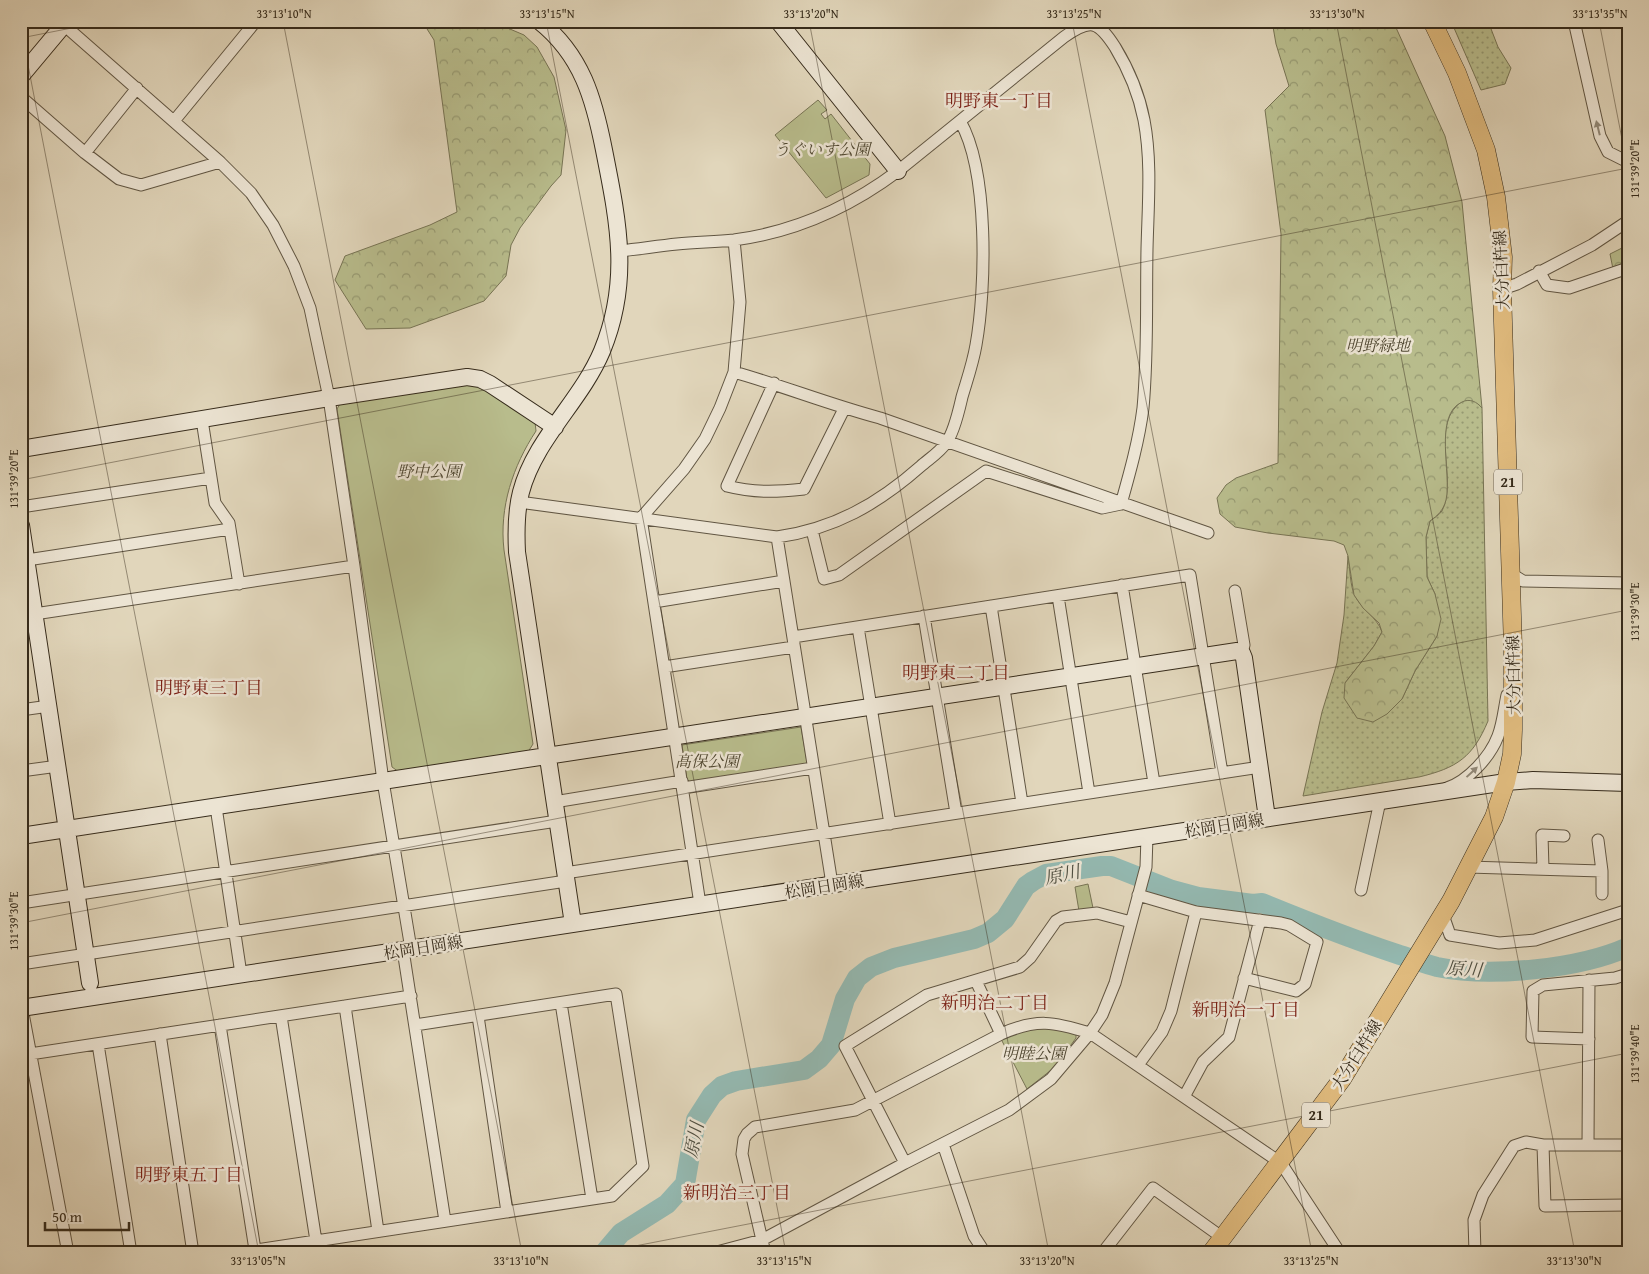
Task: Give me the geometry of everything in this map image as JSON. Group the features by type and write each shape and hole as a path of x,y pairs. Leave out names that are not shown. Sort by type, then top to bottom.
{"main road":[{"name":"大分臼杵線","path":"1211,1253 1281,1163 1342,1079 1410,969 1442,915 1494,817 1506,782 1512,754 1513,649 1502,289 1503,257 1496,197 1486,150 1457,73 1432,21"}],"street":[{"path":"174,121 256,21"},
{"path":"540,21 564,46 582,73 588,87 596,110 611,185 620,251 618,288 607,336 596,362 530,468 519,502 516,527 517,552 573,924"},
{"path":"778,21 898,171"},
{"path":"1574,21 1600,136 1608,152 1628,162"},
{"path":"21,76 66,23 220,162 251,193 268,217 294,266 310,308 329,398 354,566 383,781 404,906 415,1025 445,1221"},
{"path":"620,251 676,244 734,240 786,229 820,216 860,197 898,171 1064,37 1080,27 1095,25 1101,28 1132,78 1145,122 1149,159 1143,409 1137,444 1121,504"},
{"path":"85,153 137,88"},
{"path":"21,97 85,153 119,179 141,185 220,162"},
{"path":"519,502 777,538 812,530 842,519 870,506 905,480 947,442 956,420 972,364 979,322 982,238 980,200 973,156 965,129 960,121"},
{"path":"1502,289 1517,284 1592,244 1628,221"},
{"path":"700,904 642,518 684,469 705,439 734,372 740,302 734,240"},
{"path":"1539,271 1547,285 1569,288 1628,268"},
{"path":"734,372 844,409 880,418 1208,533"},
{"path":"21,450 460,378 473,378 490,384 555,427"},
{"path":"774,384 727,486 743,490 772,492 804,489 844,409"},
{"path":"202,420 215,503 229,523 238,584"},
{"path":"812,530 824,579 839,575 986,472 1102,508 1121,504"},
{"path":"21,507 211,478"},
{"path":"21,524 27,560 28,615 49,706 90,983"},
{"path":"27,560 230,529"},
{"path":"777,538 832,884"},
{"path":"28,615 354,566"},
{"path":"1510,574 1523,581 1628,583"},
{"path":"664,667 793,642 858,627 1190,575 1222,773"},
{"path":"654,602 784,581"},
{"path":"1122,586 1154,783"},
{"path":"1235,591 1244,645 1242,653 1267,818"},
{"path":"1058,596 1089,793"},
{"path":"991,606 1022,803"},
{"path":"924,616 956,814"},
{"path":"858,627 890,824"},
{"path":"1429,794 1451,786 1466,777 1490,751 1497,738 1501,724 1513,649"},
{"path":"21,836 1135,667 1237,652 1242,653"},
{"path":"21,710 49,706"},
{"path":"21,771 58,766"},
{"path":"21,964 404,906 693,854 1260,767"},
{"path":"554,802 813,768"},
{"name":"松岡日岡線","path":"22,1008 1506,782 1533,780 1628,784"},
{"path":"1361,890 1380,801"},
{"path":"216,807 241,974"},
{"path":"21,903 557,821"},
{"path":"1543,869 1542,835 1564,836"},
{"path":"713,1253 762,1240 905,1163 1010,1110 1051,1079 1090,1033 1102,1014 1115,983 1146,866 1147,836"},
{"path":"1598,840 1602,871 1602,894"},
{"path":"1468,867 1602,871"},
{"path":"1138,894 1196,912 1289,924 1317,942 1304,984 1296,991 1244,978"},
{"path":"1442,915 1450,935 1499,943 1535,940 1628,910"},
{"path":"1138,1065 1162,1032 1171,1011 1196,912"},
{"path":"905,1163 845,1046 927,995 1015,969 1024,964 1056,922 1062,917 1096,913 1131,922"},
{"path":"1184,1097 1203,1062 1230,1036 1260,920"},
{"path":"1589,1039 1532,1037 1533,991 1543,985 1615,978 1628,974"},
{"path":"1588,1146 1589,980"},
{"path":"976,981 1001,1034"},
{"path":"237,1253 612,1196 642,1166 616,994 415,1025"},
{"path":"30,1054 411,996"},
{"path":"561,1003 592,1199"},
{"path":"344,1006 378,1231"},
{"path":"22,1008 68,1253"},
{"path":"281,1016 316,1241"},
{"path":"478,1016 506,1212"},
{"path":"765,1253 742,1154 743,1143 747,1134 758,1126 841,1114 855,1110 1001,1034 1016,1028 1043,1022 1090,1033 1281,1163 1340,1253"},
{"path":"220,1025 255,1250"},
{"path":"160,1034 193,1253"},
{"path":"98,1044 131,1253"},
{"path":"1475,1253 1474,1220 1483,1195 1514,1146 1526,1142 1588,1146 1628,1145"},
{"path":"943,1144 974,1236 985,1253"},
{"path":"1543,1144 1545,1206 1628,1205"},
{"path":"1104,1251 1153,1188 1223,1238"}],"green space":[{"path":"422,21 491,21 524,35 537,47 554,77 566,130 561,175 520,228 511,245 506,276 484,301 410,328 366,329 335,280 345,256 430,225 457,212 434,40"},
{"name":"明野緑地","path":"1272,21 1393,21 1445,136 1462,202 1482,408 1473,401 1468,400 1453,409 1448,419 1445,446 1446,500 1440,512 1430,521 1426,537 1427,577 1435,594 1441,619 1437,636 1415,671 1402,699 1387,714 1373,722 1357,718 1344,698 1345,683 1374,646 1382,632 1379,623 1363,608 1354,595 1348,556 1344,545 1334,541 1235,527 1220,514 1217,498 1226,485 1236,478 1278,463 1281,234 1265,110 1289,86 1276,44"},
{"path":"1451,21 1488,21 1498,47 1511,68 1505,84 1481,90"},
{"name":"うぐいす公園","path":"818,100 827,110 821,114 825,119 831,114 870,164 869,175 826,198 775,135"},
{"path":"1628,245 1628,264 1613,269 1610,254"},
{"name":"野中公園","path":"461,384 479,385 535,422 536,431 521,458 509,488 503,534 533,744 528,752 399,772 392,767 337,409 341,402"},
{"path":"1464,400 1475,401 1482,408 1488,721 1470,752 1454,765 1444,770 1419,777 1303,796 1322,712 1337,663 1344,615 1348,556 1353,592 1361,605 1377,622 1382,632 1374,646 1345,683 1402,699 1415,671 1437,636 1435,594 1427,577 1426,537 1430,521 1442,511 1446,498 1445,437 1447,422 1453,410"},
{"name":"髙保公園","path":"801,727 807,762 802,766 692,783 687,780 682,745"},
{"path":"1088,884 1093,908 1079,911 1075,887"},
{"name":"明睦公園","path":"1049,1027 1076,1033 1076,1038 1055,1067 1027,1089 1001,1039 1023,1031"}],"waterway":[{"name":"原川","path":"604,1253 621,1233 667,1204 685,1184 696,1120 712,1095 722,1086 736,1081 804,1070 819,1059 831,1045 845,999 857,978 871,967 894,958 974,939 988,933 1005,919 1026,886 1046,874 1111,866 1172,890 1198,897 1253,904 1262,903 1329,930 1432,966 1458,970 1482,972 1508,971 1560,966 1608,955 1628,947"}],"district":[{"name":"明野東一丁目","path":"999,101"},
{"name":"明野東二丁目","path":"956,673"},
{"name":"明野東三丁目","path":"209,688"},
{"name":"新明治二丁目","path":"995,1003"},
{"name":"新明治一丁目","path":"1246,1010"},
{"name":"明野東五丁目","path":"189,1175"},
{"name":"新明治三丁目","path":"737,1193"}]}
